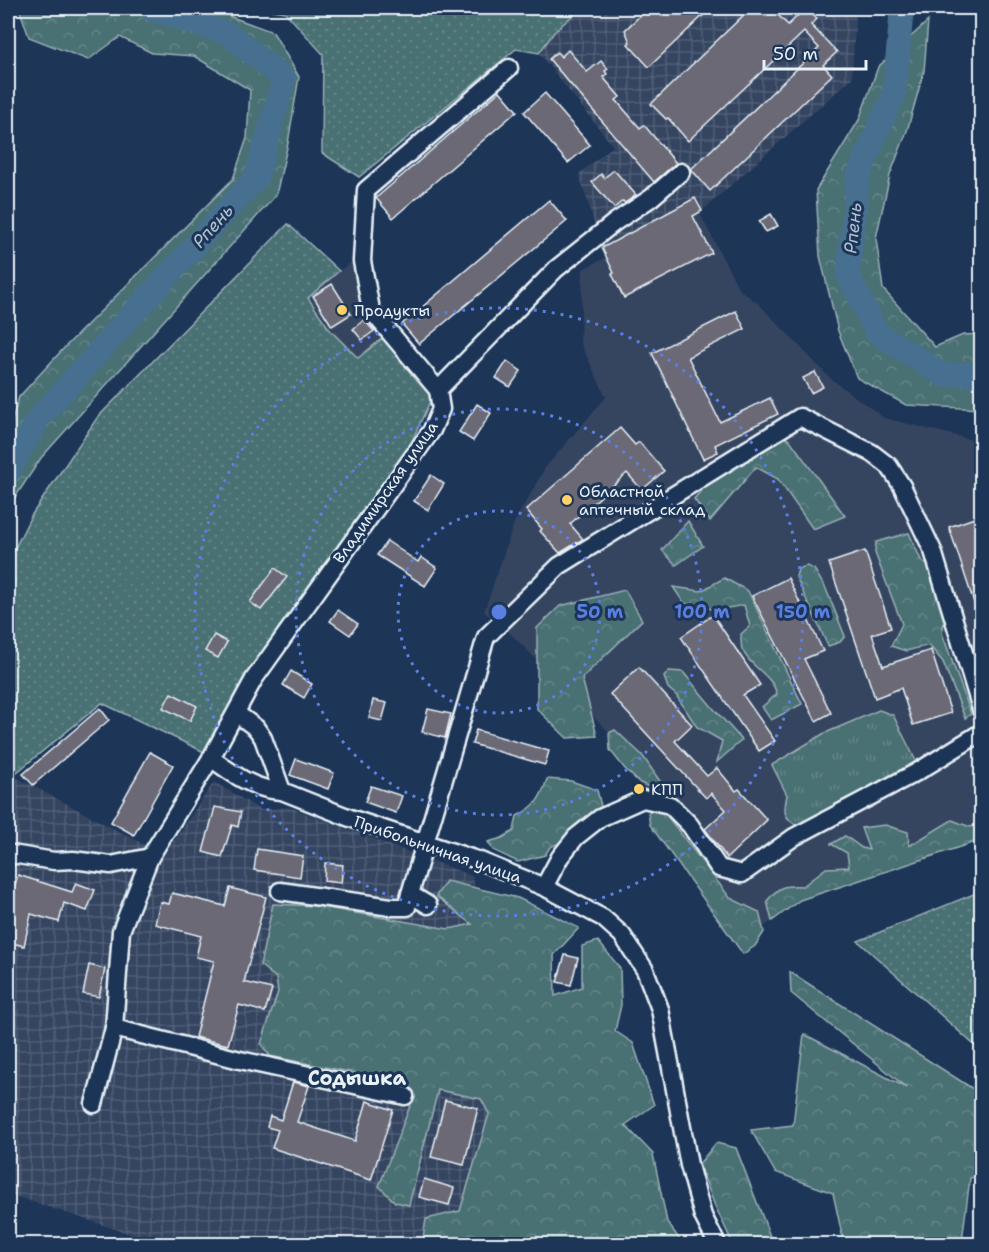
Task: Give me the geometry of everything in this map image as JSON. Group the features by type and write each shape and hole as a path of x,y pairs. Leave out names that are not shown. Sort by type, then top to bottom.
{"street":[{"path":"509,68 366,190 362,261 371,310 438,390 556,269 615,222 651,198 681,172"},
{"name":"Владимирская улица","path":"211,758 254,679 280,640 432,430 441,409 438,390"},
{"path":"280,891 391,907 407,907 424,842 486,637 559,566 800,417 872,453 889,466 902,486 933,551 981,712"},
{"path":"236,713 256,728 262,738 282,791"},
{"path":"544,887 560,857 576,837 600,818 643,799 670,805 690,825 719,868 742,874 800,834 925,768 981,732"},
{"path":"94,1104 114,1028 121,931 150,857 211,758"},
{"name":"Прибольничная улица","path":"211,758 249,784 282,791 350,818 480,861 544,887 603,918 622,935 645,970 660,1009 689,1165 703,1216 717,1245"},
{"path":"8,858 12,854 54,861 73,860 111,865 150,857"},
{"path":"410,894 428,905"},
{"path":"114,1028 240,1060 405,1096"}],"shaded area":[{"path":"581,8 856,8 852,78 702,211 602,248 579,174 613,146 539,53 555,31"},
{"path":"699,212 739,289 759,304 831,379 884,418 981,442 981,840 800,900 742,943 648,813 640,783 655,778 500,623 484,612 514,523 545,468 606,397 580,342 583,269"},
{"path":"355,260 384,337 358,358 330,330 308,298"},
{"path":"8,773 164,855 214,782 261,810 289,807 472,876 517,1074 461,1244 161,1244 8,1194"}],"green space":[{"path":"19,8 207,8 273,32 299,77 288,143 276,195 41,458 8,508 8,433 19,397 65,347 233,179 247,138 250,90 194,56 152,53 120,37 88,60 29,37"},
{"path":"260,8 581,8 555,31 539,53 516,49 359,177 322,153 323,54 285,12"},
{"path":"928,21 924,71 907,131 890,175 876,238 883,289 935,347 963,335 981,334 981,409 906,405 857,378 838,331 820,256 816,190 859,120 878,67"},
{"path":"288,224 339,271 308,298 330,330 358,358 384,337 433,395 409,447 250,671 204,752 102,703 12,776 8,773 8,562 31,516 97,418"},
{"path":"775,432 790,440 845,516 813,529 778,479 756,467 710,521 694,499 742,441"},
{"path":"688,521 703,546 676,565 662,550"},
{"path":"909,533 921,560 934,571 946,612 942,633 971,714 965,718 943,662 929,645 906,651 891,646 902,624 875,553 876,542"},
{"path":"806,566 814,569 826,589 845,636 840,642 828,646 796,577 798,569"},
{"path":"724,578 748,591 802,704 771,720 762,707 777,694 770,681 750,661 742,649 741,634 750,626 744,605 717,610 684,603 673,587 701,591"},
{"path":"625,590 642,620 582,678 597,736 567,738 537,709 537,628 560,606"},
{"path":"669,671 683,672 742,740 717,762 722,741 697,727 676,695 668,688 664,677"},
{"path":"879,710 893,715 916,761 915,764 797,826 786,816 787,795 772,765 823,734"},
{"path":"615,730 642,755 664,787 659,791 640,783 610,750 609,733"},
{"path":"547,779 571,781 597,790 601,806 578,823 564,841 550,847 545,855 518,862 493,850 488,842 514,831 517,816 536,802"},
{"path":"653,809 664,812 730,898 759,912 764,932 755,946 743,954 650,825 648,813"},
{"path":"952,820 970,827 981,824 981,840 800,900 772,921 767,901 779,889 786,886 803,886 826,868 849,867 847,853 831,844 845,836 869,850 861,828 885,825 908,832 909,846"},
{"path":"446,881 518,898 579,928 554,955 555,996 582,987 582,946 598,941 620,968 621,1005 615,1031 633,1043 654,1105 625,1125 653,1154 667,1222 683,1244 422,1244 426,1219 460,1211 489,1114 481,1099 438,1090 409,1205 395,1202 379,1186 412,1101 409,1084 270,1056 261,1044 278,992 276,978 260,965 273,904 315,906 449,929 472,924 436,896"},
{"path":"981,891 981,1051 858,941"},
{"path":"790,972 981,1094 981,1175 970,1178 963,1244 844,1244 833,1193 775,1172 751,1130 793,1125 804,1034 907,1088 791,993"},
{"path":"716,1143 736,1148 773,1244 733,1244 699,1164"}],"building":[{"path":"648,8 711,8 649,67 628,44 630,42 625,30"},
{"path":"751,8 771,8 788,25 806,8 817,19 811,25 837,52 823,65 832,75 710,191 691,169 819,48 804,32 688,141 668,118 666,119 651,104"},
{"path":"568,50 587,72 601,61 608,69 605,71 607,74 603,77 620,97 616,100 640,128 644,125 676,163 654,182 549,59 557,52 561,57"},
{"path":"500,91 517,111 393,218 376,198"},
{"path":"545,93 590,145 568,163 524,112"},
{"path":"614,170 636,195 614,208 592,182 601,174 604,178"},
{"path":"695,198 702,211 693,216 712,253 624,298 602,248"},
{"path":"549,200 567,221 419,344 402,324"},
{"path":"771,214 778,226 766,232 759,221"},
{"path":"332,284 351,314 332,326 313,296"},
{"path":"736,311 745,329 688,357 720,422 770,398 778,414 715,445 718,452 703,459 652,353"},
{"path":"364,320 374,331 362,340 353,329"},
{"path":"507,361 521,371 510,387 496,378"},
{"path":"815,372 823,387 811,393 803,378"},
{"path":"477,404 491,413 473,441 459,432"},
{"name":"Областной аптечный склад","path":"620,428 635,445 639,442 664,471 642,490 627,473 570,524 583,539 560,553 540,531 542,529 526,510"},
{"path":"431,475 444,484 428,510 414,501"},
{"path":"977,517 981,532 981,617 979,618 949,527"},
{"path":"387,541 418,562 421,557 437,568 425,586 377,555"},
{"path":"865,551 891,628 872,634 883,666 931,650 951,713 913,725 901,688 875,698 829,563"},
{"path":"275,568 287,577 261,610 250,602"},
{"path":"788,578 823,651 804,659 831,713 816,721 752,596"},
{"path":"338,610 358,624 350,635 330,621"},
{"path":"713,615 760,685 743,695 775,741 759,751 681,637"},
{"path":"214,635 227,642 218,658 205,651"},
{"path":"639,667 692,725 675,741 707,776 717,768 736,791 739,789 767,820 727,858 705,829 726,810 711,793 706,798 610,694"},
{"path":"291,671 312,684 304,698 283,685"},
{"path":"171,693 197,706 190,721 163,708"},
{"path":"373,700 387,703 382,721 369,718"},
{"path":"100,708 109,720 33,785 23,774"},
{"path":"428,709 451,714 445,738 422,732"},
{"path":"476,730 549,751 545,765 472,744"},
{"path":"150,752 173,765 134,835 111,822"},
{"path":"296,759 334,773 328,789 290,775"},
{"path":"371,786 402,796 396,813 365,802"},
{"path":"215,807 241,812 238,827 232,825 222,857 203,852"},
{"path":"257,849 303,856 300,877 254,870"},
{"path":"325,863 343,865 341,883 324,881"},
{"path":"18,875 72,892 76,883 95,890 87,911 64,903 59,922 31,914 24,946 8,942 13,908 8,907"},
{"path":"230,888 266,897 244,982 272,989 265,1012 239,1005 228,1045 195,1037 214,961 196,957 201,936 155,924 160,902 169,904 172,893 225,906"},
{"path":"565,955 578,958 571,985 557,982"},
{"path":"89,965 105,969 99,997 83,994"},
{"path":"293,1082 309,1086 297,1122 355,1141 367,1101 393,1110 371,1180 272,1148 278,1130 267,1127 270,1116 281,1120"},
{"path":"445,1100 478,1108 464,1165 431,1157"},
{"path":"424,1179 454,1188 449,1205 419,1197"}],"waterway":[{"name":"Рпень","path":"8,472 38,419 256,178 284,79 229,34 150,8"},
{"name":"Рпень","path":"902,8 894,94 858,176 848,275 877,333 943,375 982,373"}],"place":[{"name":"Продукты","path":"342,310"},
{"name":"Областной аптечный склад","path":"567,500"},
{"name":"КПП","path":"639,789"}],"district":[{"name":"Содышка","path":"357,1078"}]}
